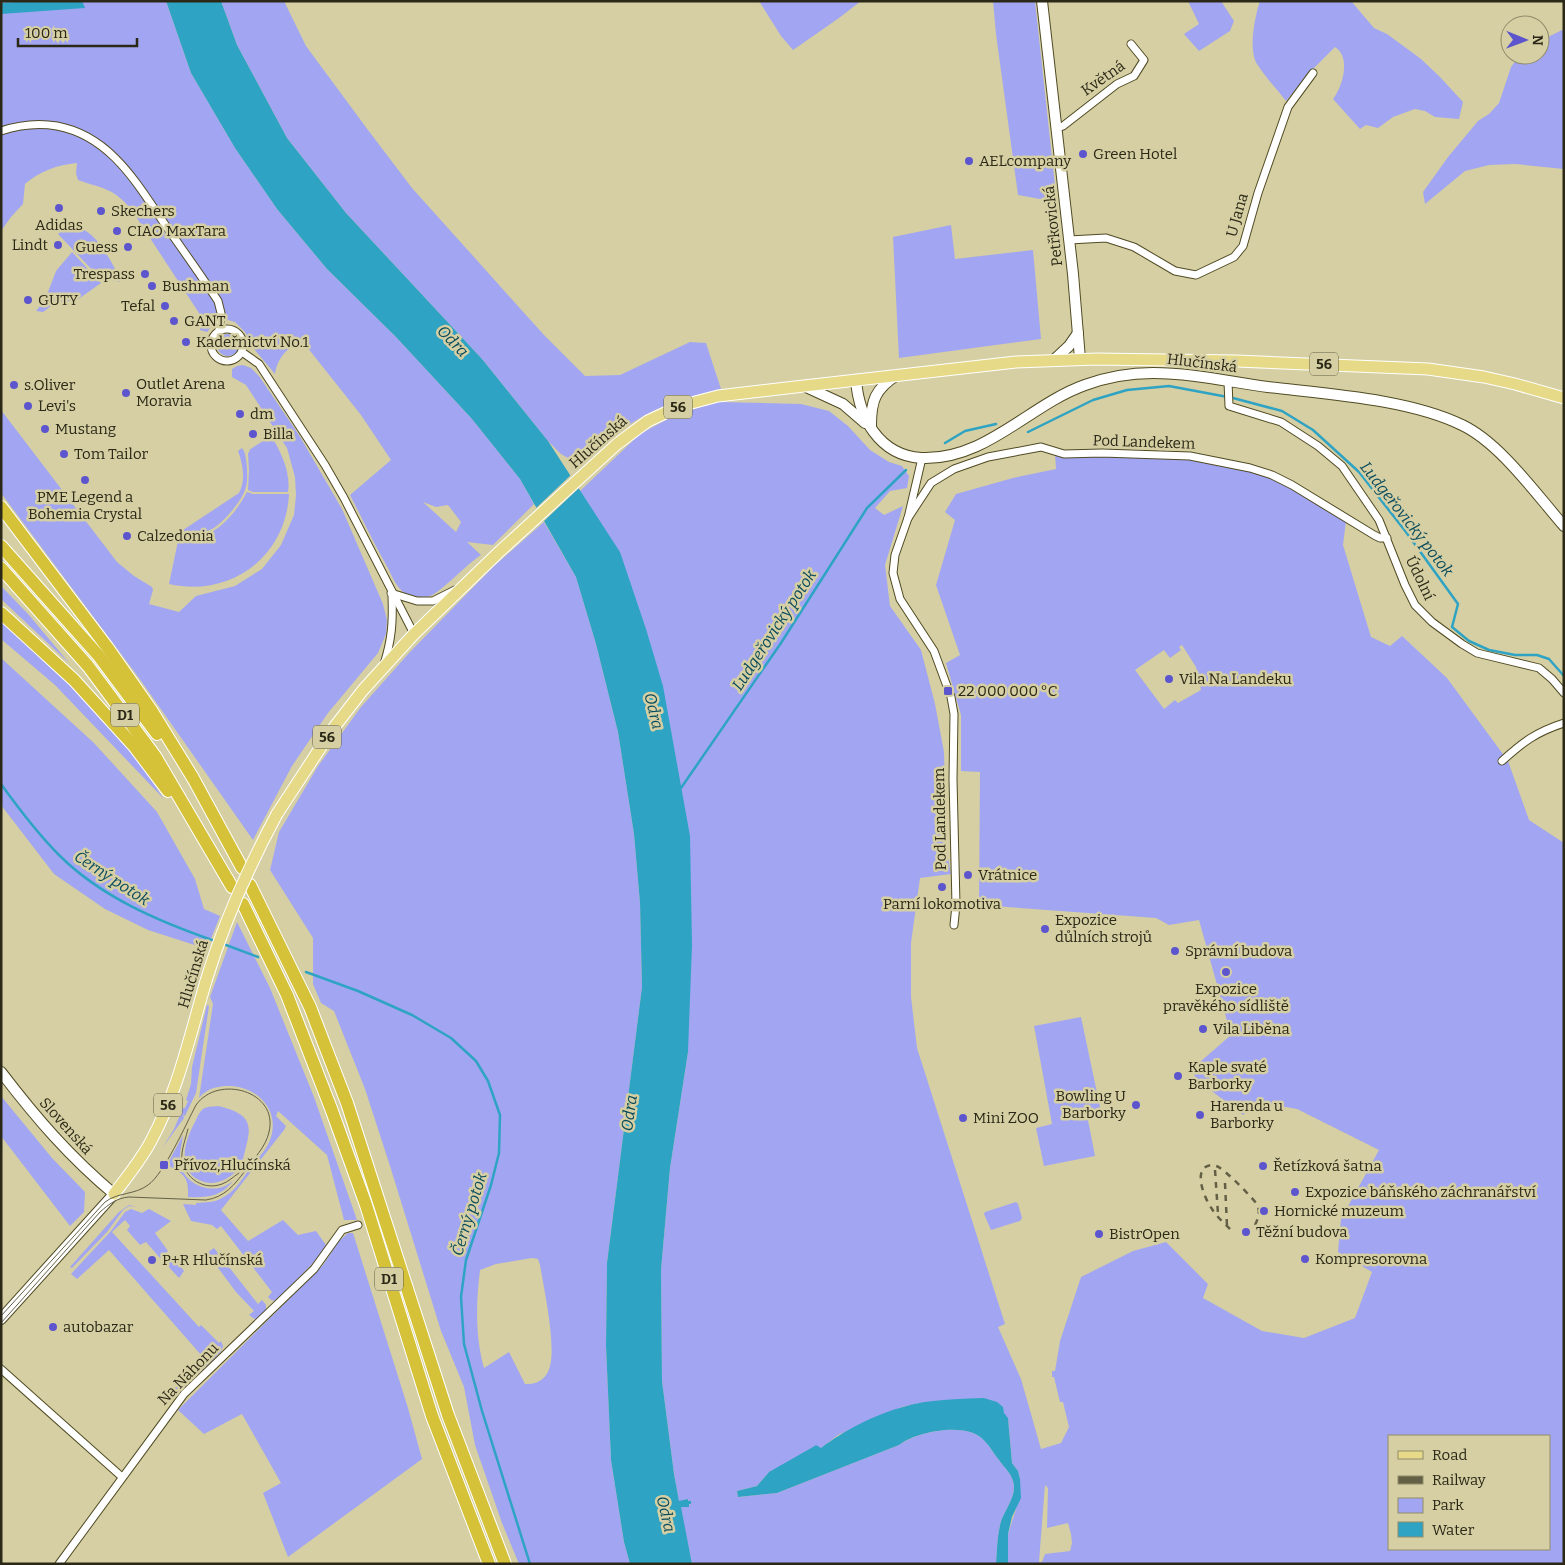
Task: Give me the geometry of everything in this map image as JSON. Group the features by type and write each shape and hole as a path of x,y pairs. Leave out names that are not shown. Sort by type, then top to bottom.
{"highway":[{"name":"D1","path":"1,507 107,647 151,710 193,778 242,868"},
{"name":"D1","path":"1,546 109,669 168,749 216,822"},
{"name":"D1","path":"1,568 88,666 155,756 230,883 201,844 174,799 134,746 74,680 1,613"},
{"name":"D1","path":"250,885 275,932 310,1007 348,1103 448,1415 505,1564"},
{"name":"D1","path":"242,904 287,996 310,1052 359,1186 432,1416 489,1564"}],"main road":[{"name":"56","path":"1054,360 1247,362 1412,368 1484,377 1564,398"},
{"name":"Hlučínská","path":"114,1194 142,1156 164,1114 178,1076 217,946 255,856 277,814 332,730 384,666 414,634 597,462 639,427 680,406 718,396 976,366 1054,360"}],"street":[{"name":"Petřkovická","path":"1042,1 1069,240 1080,359"},
{"name":"Květná","path":"1057,128 1063,126 1117,84 1134,76 1144,60 1131,44"},
{"name":"U Jana","path":"1069,240 1106,238 1134,246 1174,271 1196,275 1234,257 1243,246 1258,193 1288,107 1313,73"},
{"path":"1,131 31,125 62,127 84,135 109,151 137,184 218,301 221,313 219,331"},
{"path":"228,328 239,333 243,340 242,352 238,357 225,361 217,357 212,350 211,343 219,331 228,328"},
{"path":"1054,360 1069,346 1078,333"},
{"path":"242,352 255,360 262,369 325,465 414,634"},
{"name":"Hlučínská","path":"856,380 860,406 871,429 878,438 888,447 900,453 922,458 949,455 969,449 1004,431 1067,392 1106,378 1134,374 1155,373 1228,381 1406,407 1463,425 1478,435 1505,458 1564,526"},
{"path":"871,429 871,410 876,394 883,384 897,375"},
{"name":"Údolní","path":"1228,381 1229,406 1281,422 1335,459 1346,471 1380,520 1405,585 1415,605 1432,622 1478,653 1539,668 1552,679 1564,694"},
{"path":"804,386 851,409 871,429"},
{"name":"Pod Landekem","path":"908,518 931,482 954,469 988,457 1041,447 1064,454 1102,453 1190,456 1250,468 1272,475 1292,485 1374,535 1380,538 1387,538"},
{"name":"Pod Landekem","path":"922,458 908,518 895,555 893,573 900,599 934,651 951,697 954,714 953,779 956,905 954,925"},
{"path":"392,593 417,601 433,601 464,586"},
{"path":"384,666 392,638 392,593"},
{"path":"1502,761 1524,741 1546,729 1564,723"},
{"name":"Slovenská","path":"1,1072 57,1142 114,1194"},
{"name":"Hlučínská","path":"1,1319 114,1194"},
{"name":"Na Náhonu","path":"59,1564 184,1394 314,1269 342,1230 358,1225"},
{"path":"1,1369 122,1477"}],"green space":[{"path":"1,1 166,1 191,73 235,148 277,209 327,269 396,337 472,419 520,479 534,504 493,545 467,542 481,555 435,594 423,597 407,594 394,581 350,495 391,460 361,415 303,342 293,346 284,353 278,363 275,374 254,349 245,332 235,322 228,320 215,323 207,332 200,330 199,313 131,209 118,196 101,187 78,180 76,173 77,163 49,169 25,184 23,204 1,231","holes":["423,502 436,507 448,505 461,522 456,532"]},
{"path":"221,1 284,1 306,46 412,188 544,335 585,376 620,375 690,342 706,343 721,389 679,400 645,415 577,463 561,454 548,441 482,359 346,213 287,138 237,45"},
{"path":"759,1 861,1 793,50 781,36"},
{"path":"993,1 1035,1 1056,195 1040,199 1018,195"},
{"path":"1188,1 1221,1 1234,21 1230,31 1199,51 1184,34 1199,24"},
{"path":"1260,1 1351,1 1374,28 1387,34 1421,59 1463,102 1459,119 1435,117 1425,111 1415,109 1393,117 1378,128 1366,125 1360,129 1333,99 1340,87 1344,72 1343,58 1335,47 1310,72 1286,101 1260,69 1254,58 1253,33"},
{"path":"1564,29 1564,169 1515,164 1489,165 1465,171 1425,204 1423,192 1448,157 1478,121 1489,114 1499,103 1512,65 1550,65 1550,36"},
{"path":"951,225 955,259 1033,250 1041,339 899,358 893,237"},
{"path":"73,227 89,233 95,239 112,263 121,279 120,282 99,277 58,234 63,230"},
{"path":"72,252 101,283 77,300 55,303 43,312 36,311 45,300 56,271"},
{"path":"228,334 238,341 239,345 232,355 228,356 218,349 217,345 224,335"},
{"path":"243,365 251,368 259,376 299,435 342,509 383,604 387,620 386,634 378,653 328,713 292,766 253,840 139,678 1,493 1,410 117,562 134,576 152,587 153,590 149,604 179,612 196,596 235,586 262,569 281,545 294,515 296,495 295,477 287,448 246,385 232,377 232,369"},
{"path":"719,402 801,404 829,411 848,426 870,450 889,462 902,466 909,476 907,488 890,491 875,508 884,515 903,506 885,565 890,606 921,650 935,704 944,752 947,853 951,874 920,878 911,943 911,997 917,1048 1005,1324 998,1327 1021,1379 1041,1449 1061,1443 1069,1427 1063,1402 1060,1402 1054,1377 1052,1377 1052,1371 1055,1371 1060,1341 1081,1277 1133,1251 1166,1242 1208,1284 1203,1298 1262,1331 1304,1338 1355,1318 1372,1272 1338,1252 1341,1219 1379,1150 1297,1109 1257,1102 1243,1115 1196,1079 1192,1069 1231,1035 1199,920 1169,925 1156,918 979,905 980,772 961,771 961,715 946,663 960,655 936,585 955,520 945,512 956,494 1013,478 1056,469 1055,454 1109,455 1191,460 1244,470 1270,478 1290,487 1346,521 1343,545 1371,637 1390,646 1402,636 1447,678 1508,761 1529,820 1564,843 1564,1564 1008,1564 1008,1534 1016,1509 1020,1479 1018,1471 1012,1463 1008,1418 984,1398 919,1403 902,1407 838,1435 821,1448 769,1472 757,1486 737,1491 738,1497 777,1493 924,1434 945,1430 973,1433 987,1444 1012,1478 1014,1486 1013,1496 1000,1525 996,1564 692,1564 680,1507 691,1504 691,1501 688,1501 688,1499 679,1502 662,1381 661,1270 670,1168 688,1052 580,491 640,434 677,414","holes":["1182,645 1196,667 1201,690 1178,703 1175,700 1164,709 1135,670 1164,650 1170,658 1181,650 1179,647","1045,1485 1048,1488 1047,1528 1068,1523 1072,1543 1070,1551 1045,1554 1042,1562 1039,1562"]},
{"path":"271,436 287,470 288,492 253,492 248,490 248,453 249,450"},
{"path":"242,448 246,459 247,481 243,495 236,506 212,529 204,533 178,539 177,534 239,493 243,472 238,451"},
{"path":"247,492 253,494 289,494 285,517 277,537 266,554 233,579 213,585 191,587 169,584 178,541 213,532 235,511"},
{"path":"544,522 576,577 596,644 618,732 634,834 640,903 642,987 607,1263 606,1346 611,1460 624,1542 630,1564 519,1564 502,1523 475,1445 464,1387 441,1331 365,1089 334,1011 321,1003 313,984 313,938 270,870 279,832 318,766 361,707 409,653 494,566","holes":["532,1258 538,1259 549,1316 552,1344 550,1366 544,1378 534,1383 525,1384 509,1352 484,1368 479,1344 477,1307 480,1270 496,1264"]},
{"path":"1,586 29,615 69,663 1,599"},
{"path":"1,619 46,660 129,747 164,799 55,685 1,639"},
{"path":"1,658 94,743 157,812 195,879 204,909 220,916 207,949 148,930 105,909 54,874 1,805"},
{"path":"237,922 270,988 314,1097 357,1220 344,1220 327,1155 278,1111 276,1116 286,1126 284,1130 221,1210 248,1241 283,1220 298,1235 316,1231 326,1245 319,1257 276,1301 268,1297 272,1292 221,1226 217,1229 212,1225 191,1221 183,1204 196,1205 196,1203 213,1202 230,1193 266,1148 273,1129 270,1110 265,1102 250,1091 240,1087 221,1086 209,1090 199,1098 213,1004 210,997"},
{"path":"207,1005 209,1006 196,1093 185,1116 183,1115 184,1118 163,1147 188,1101 186,1100 191,1084 192,1067"},
{"path":"1081,1017 1100,1107 1096,1113 1087,1115 1095,1156 1044,1166 1036,1128 1052,1124 1034,1026"},
{"path":"1,1096 52,1158 85,1192 84,1212 70,1226 1,1136"},
{"path":"218,1106 241,1115 249,1128 248,1136 241,1168 224,1180 208,1183 199,1180 187,1169 185,1162 186,1145 191,1129 200,1112 206,1107"},
{"path":"183,1135 180,1162 183,1172 187,1177 201,1187 213,1189 221,1188 233,1181 228,1186 218,1193 207,1197 188,1197 186,1180 178,1171 167,1165"},
{"path":"1016,1202 1022,1218 1020,1221 991,1230 984,1214 985,1212"},
{"path":"129,1205 136,1207 129,1206 123,1210 107,1232 72,1268 70,1267 119,1212"},
{"path":"131,1209 142,1213 149,1209 171,1221 155,1233 168,1251 160,1258 146,1242 140,1245 127,1230 130,1226 125,1220 112,1232 199,1327 201,1325 219,1343 221,1341 223,1346 221,1352 178,1394 171,1393 202,1356 109,1250 77,1279 71,1274 111,1231 125,1212"},
{"path":"348,1233 353,1233 408,1408 422,1459 288,1557 263,1493 281,1483 242,1414 204,1434 178,1410 323,1265 339,1241"},
{"path":"214,1248 258,1304 262,1300 266,1305 266,1310 256,1320 249,1315 254,1311 236,1292 207,1253"},
{"path":"173,1256 184,1271 179,1278 165,1263"}],"water":[{"path":"82,1 85,8 1,14 1,3"},
{"name":"Odra","path":"166,1 221,1 237,45 287,138 346,213 482,359 548,441 620,552 646,629 663,686 690,836 692,945 688,1052 670,1168 661,1270 662,1381 679,1501 688,1499 688,1501 691,1501 689,1507 681,1507 692,1564 630,1564 624,1542 611,1460 606,1346 607,1263 642,987 640,903 634,834 618,732 596,644 576,577 520,479 472,419 396,337 327,269 277,209 235,148 191,73"},
{"path":"984,1398 997,1402 1003,1407 1004,1413 1008,1418 1012,1463 1018,1471 1020,1479 1021,1498 1012,1517 1008,1534 1008,1564 996,1564 1000,1525 1014,1491 1012,1478 984,1441 973,1433 945,1430 924,1434 777,1493 738,1497 737,1491 757,1486 769,1472 816,1445 821,1448 849,1429 882,1414 923,1402"}],"pier":[{"path":"572,474 580,487 542,523 534,510"}],"waterway":[{"name":"Ludgeřovický potok","path":"1028,432 1093,400 1127,390 1169,386 1233,398 1282,411 1313,430 1359,472 1406,532 1458,604 1452,627 1469,641 1489,650 1515,655 1537,655 1549,659 1564,676"},
{"name":"Ludgeřovický potok","path":"945,443 965,431 996,424"},
{"name":"Ludgeřovický potok","path":"681,788 781,643 867,508 906,470"},
{"name":"Černý potok","path":"1,784 28,821 75,870 131,906 171,925 212,940"},
{"name":"Černý potok","path":"226,945 258,957"},
{"name":"Černý potok","path":"306,972 358,991 412,1015 451,1038 476,1061 488,1081 500,1115 499,1153 491,1185 466,1260 461,1297 464,1344 482,1411 530,1564"}],"tram line":[{"path":"1,1316 105,1202 143,1188 154,1179 168,1160 196,1105 206,1096 218,1090 231,1089 256,1097 265,1106 270,1118 269,1132 265,1143 233,1186 219,1196 206,1200 129,1197 113,1202 100,1212 1,1323"},
{"path":"188,1129 182,1150 182,1161 184,1168 193,1179 200,1183 214,1186 228,1181 239,1173"}],"railway":[{"path":"1230,1229 1209,1205 1203,1191 1201,1177 1202,1171 1206,1167 1213,1165 1219,1167 1256,1203 1259,1214 1255,1225"},
{"path":"1215,1170 1218,1214"},
{"path":"1225,1183 1227,1226"}],"place":[{"name":"Green Hotel","path":"1083,154"},
{"name":"AELcompany","path":"969,161"},
{"name":"Adidas","path":"59,208"},
{"name":"Skechers","path":"101,211"},
{"name":"CIAO MaxTara","path":"117,231"},
{"name":"Lindt","path":"58,245"},
{"name":"Guess","path":"128,247"},
{"name":"Trespass","path":"145,274"},
{"name":"Bushman","path":"152,286"},
{"name":"GUTY","path":"28,300"},
{"name":"Tefal","path":"165,306"},
{"name":"GANT","path":"174,321"},
{"name":"Kadeřnictví No.1","path":"186,342"},
{"name":"s.Oliver","path":"14,385"},
{"name":"Outlet Arena Moravia","path":"126,393"},
{"name":"Levi's","path":"28,406"},
{"name":"dm","path":"240,414"},
{"name":"Mustang","path":"45,429"},
{"name":"Billa","path":"253,434"},
{"name":"Tom Tailor","path":"64,454"},
{"name":"PME Legend a Bohemia Crystal","path":"85,480"},
{"name":"Calzedonia","path":"127,536"},
{"name":"Vila Na Landeku","path":"1169,679"},
{"name":"22 000 000 °C","path":"948,691"},
{"name":"Vrátnice","path":"968,875"},
{"name":"Parní lokomotiva","path":"942,887"},
{"name":"Expozice důlních strojů","path":"1045,929"},
{"name":"Správní budova","path":"1175,951"},
{"name":"Expozice pravěkého sídliště","path":"1226,972"},
{"name":"Vila Liběna","path":"1203,1029"},
{"name":"Kaple svaté Barborky","path":"1178,1076"},
{"name":"Bowling U Barborky","path":"1136,1105"},
{"name":"Harenda u Barborky","path":"1200,1115"},
{"name":"Mini ZOO","path":"963,1118"},
{"name":"Přívoz,Hlučínská","path":"164,1165"},
{"name":"Řetízková šatna","path":"1263,1166"},
{"name":"Expozice báňského záchranářství","path":"1295,1192"},
{"name":"Hornické muzeum","path":"1264,1211"},
{"name":"Těžní budova","path":"1246,1232"},
{"name":"BistrOpen","path":"1099,1234"},
{"name":"Kompresorovna","path":"1305,1259"},
{"name":"P+R Hlučínská","path":"152,1260"},
{"name":"autobazar","path":"53,1327"}]}
